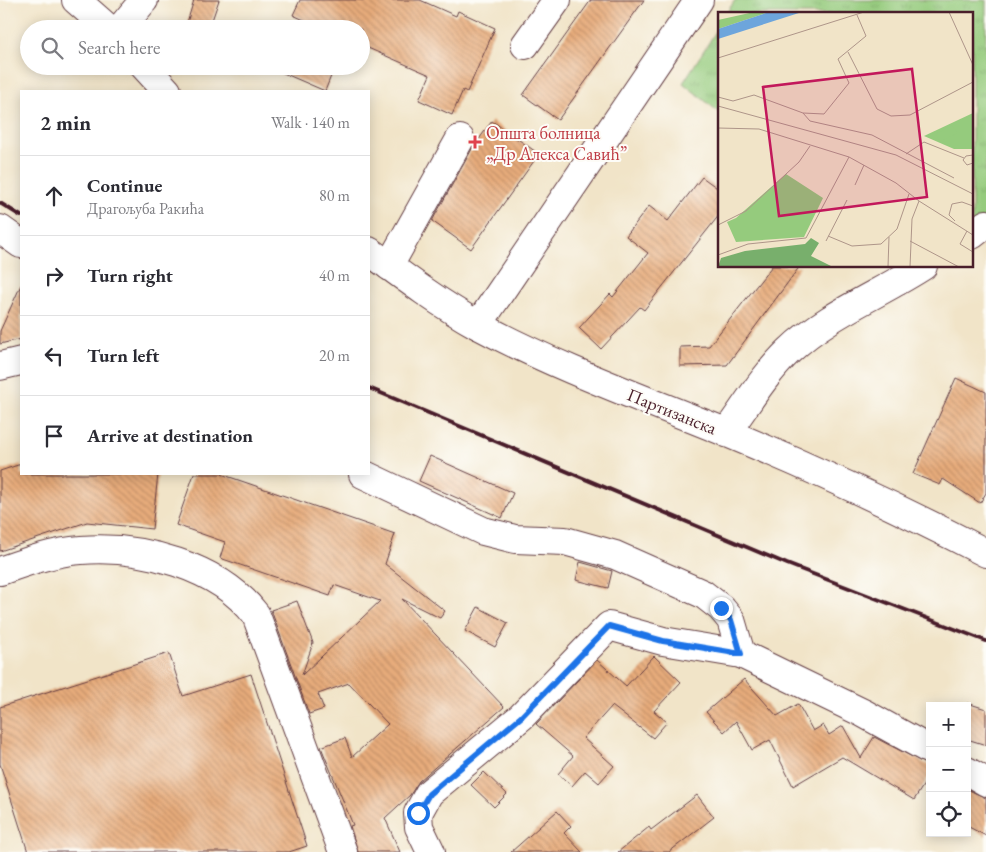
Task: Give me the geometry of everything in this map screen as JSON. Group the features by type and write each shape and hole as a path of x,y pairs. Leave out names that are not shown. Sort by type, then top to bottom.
{"street":[{"path":"76,0 99,20"},
{"path":"127,20 144,0"},
{"path":"525,45 556,0"},
{"path":"478,325 699,0"},
{"path":"152,75 166,90"},
{"path":"379,259 460,139"},
{"path":"974,233 986,224"},
{"path":"0,229 20,243"},
{"name":"Партизанска","path":"379,259 424,292 478,325 571,371 726,432 911,514 986,553"},
{"path":"726,432 788,352 810,333 921,268"},
{"path":"0,366 20,362"},
{"path":"365,475 483,531 514,539 565,541 615,555 703,594 721,608 731,620 741,654"},
{"path":"0,571 49,555 80,550 114,550 148,554 173,562 216,580 234,591 256,615 343,852"},
{"path":"431,852 419,827 418,813 429,794 521,717 609,626 663,641 741,654 855,709 926,748"},
{"path":"971,773 986,782"}],"green space":[{"path":"735,0 986,0 986,219 974,227 974,12 727,12"},
{"path":"718,28 718,111 683,83"}],"building":[{"path":"194,0 219,0 212,20 188,20"},
{"path":"300,0 420,0 456,16 458,11 495,28 467,92 463,90 452,115 419,100 430,75 370,49 370,20 304,20 293,15"},
{"path":"591,0 644,0 558,120 523,95"},
{"path":"288,75 331,75 325,90"},
{"path":"492,121 539,154 471,249 432,221 472,149"},
{"path":"702,177 718,189 718,217 644,310 640,307 601,349 579,328 610,294 613,297 648,253 626,236 649,206 668,221"},
{"path":"770,268 799,268 727,365 680,366 680,347 709,346"},
{"path":"20,287 20,339 0,344 0,331"},
{"path":"956,378 986,392 986,493 980,503 943,479 940,485 913,474"},
{"path":"430,456 513,493 502,518 419,481"},
{"path":"20,464 20,475 158,475 152,529 87,522 0,551 0,471"},
{"path":"194,475 224,475 395,534 385,564 445,611 440,618 402,599 504,707 419,781 410,795 385,818 400,852 358,852 350,826 353,825 321,747 345,738 352,757 388,724 349,683 318,694 324,709 309,714 271,610 297,601 313,643 302,675 380,601 334,585 330,596 220,558 225,542 176,525"},
{"path":"580,562 612,571 608,588 576,580"},
{"path":"478,607 508,623 495,647 465,631"},
{"path":"169,653 183,696 251,674 307,846 289,852 28,852 0,764 0,707"},
{"path":"654,656 681,682 654,711 667,722 653,738 612,706 583,738 614,766 599,783 585,771 572,786 558,774 573,756 536,724 597,660 626,686"},
{"path":"744,679 777,716 798,704 813,731 823,725 829,735 843,726 861,758 874,737 926,764 926,781 914,800 842,757 793,786 770,740 752,750 736,721 724,732 706,712"},
{"path":"971,704 986,709 986,745 971,740"},
{"path":"484,772 507,794 494,807 471,785"},
{"path":"971,791 986,798 986,836 971,828"},
{"path":"697,795 714,817 669,852 618,852 649,827 651,830"},
{"path":"557,811 571,826 564,833 582,852 511,852"}],"railway":[{"path":"0,203 20,215"},
{"path":"370,388 787,564 986,641"}],"place":[{"name":"Општа болница „Др Алекса Савић”","path":"475,142"}],"route":[{"path":"418,813 429,794 521,717 599,634 609,626 663,641 741,654 731,620 721,608"}]}
